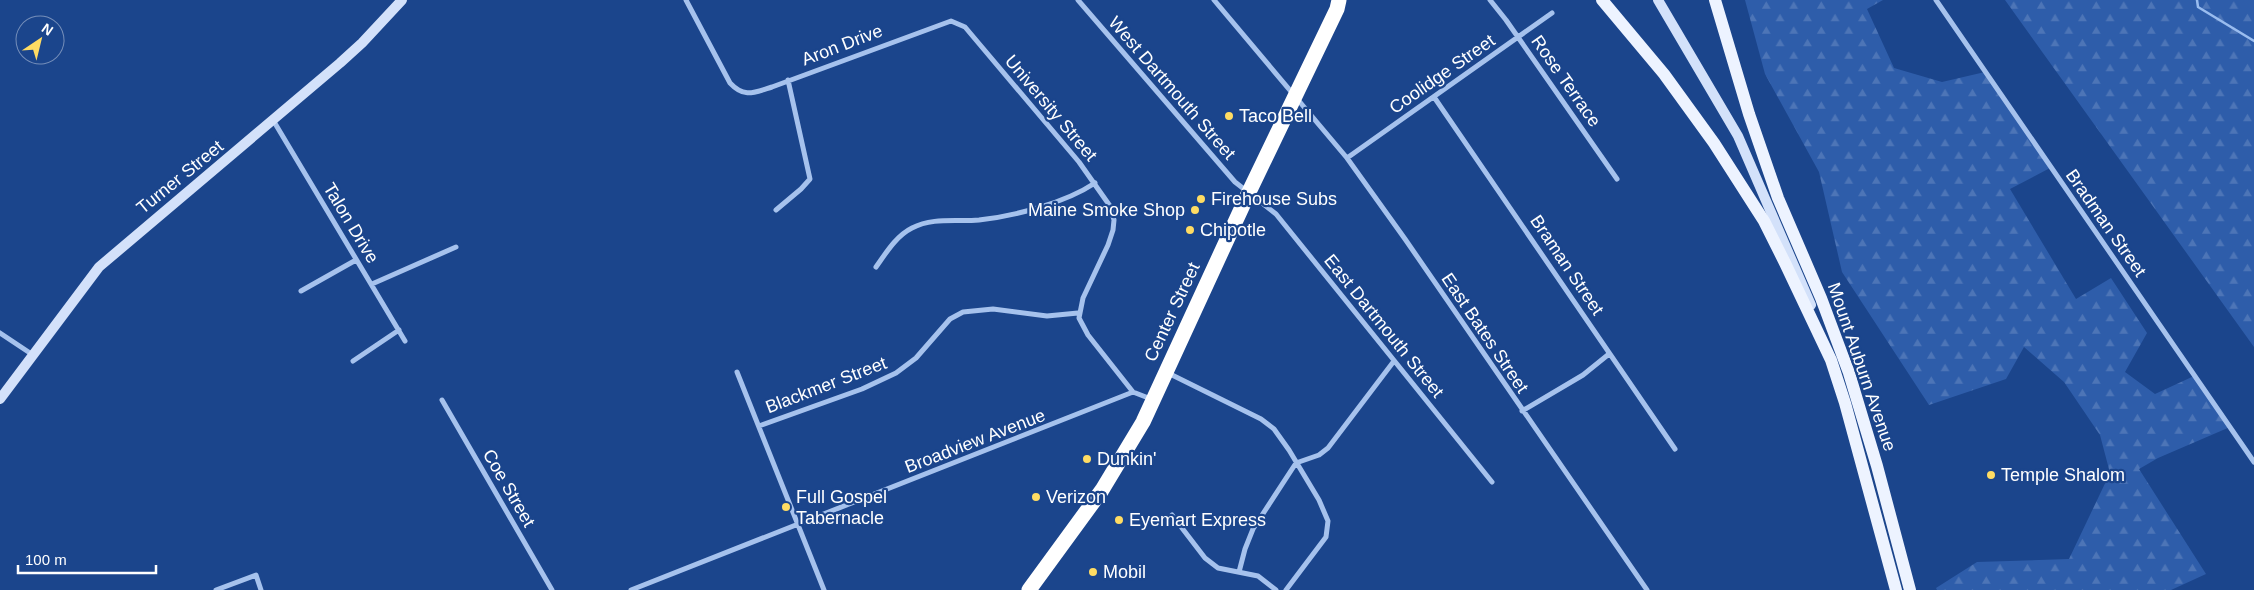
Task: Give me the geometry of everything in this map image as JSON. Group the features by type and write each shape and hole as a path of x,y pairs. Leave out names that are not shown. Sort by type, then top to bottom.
{"highway":[{"name":"Center Street","path":"1029,590 1102,490 1142,422 1294,96 1340,3"}],"main road":[{"name":"Turner Street","path":"0,399 99,267 362,43 402,0"},
{"path":"1602,0 1664,74 1738,179 1764,221 1831,360"},
{"name":"Mount Auburn Avenue","path":"1658,0 1710,86 1752,167 1798,273 1831,360 1856,439 1896,590"},
{"path":"1716,0 1749,114 1778,198 1792,232"},
{"name":"Mount Auburn Avenue","path":"1752,167 1792,232 1821,298 1849,373 1877,466 1910,590"}],"street":[{"name":"Aron Drive","path":"686,0 716,60 730,82 739,92 745,94 760,91 938,25 954,22"},
{"name":"West Dartmouth Street","path":"1078,0 1234,182 1249,192"},
{"name":"East Bates Street","path":"1214,0 1347,158 1406,239 1522,411 1647,590"},
{"name":"Rose Terrace","path":"1490,0 1617,179"},
{"name":"Bradman Street","path":"1936,0 2254,462"},
{"name":"Coolidge Street","path":"1347,158 1552,13"},
{"name":"University Street","path":"954,22 962,25 970,32 1095,183 1110,206 1114,222 1108,245 1082,298 1078,313"},
{"path":"776,210 801,190 810,179 788,80"},
{"name":"Braman Street","path":"1434,97 1675,449"},
{"name":"Talon Drive","path":"273,120 405,341"},
{"path":"876,267 901,236 925,222 1000,218 1067,197 1085,190 1095,183"},
{"name":"East Dartmouth Street","path":"1249,192 1276,214 1492,482"},
{"path":"372,284 456,247"},
{"path":"301,291 356,260"},
{"name":"Blackmer Street","path":"759,426 862,389 896,373 916,358 950,318 963,312 993,309 1047,316 1078,313"},
{"path":"1078,313 1085,331 1133,392 1152,399"},
{"path":"354,361 399,330"},
{"path":"0,333 33,355"},
{"path":"1522,411 1583,374 1609,354"},
{"path":"1239,572 1245,548 1253,529 1296,463 1319,456 1328,448 1394,361"},
{"path":"1165,371 1261,419 1274,429 1319,500 1328,521 1326,537 1286,590"},
{"path":"737,372 824,590"},
{"name":"Broadview Avenue","path":"631,590 1133,392"},
{"name":"Coe Street","path":"442,400 552,590"},
{"path":"1172,515 1205,558 1218,568 1258,576 1276,590"},
{"path":"216,590 256,574 261,590"}],"green space":[{"path":"1745,0 1883,0 1867,9 1894,68 1942,82 1985,72 2050,168 2010,189 2076,299 2111,278 2147,333 2125,372 2155,394 2194,376 2230,427 2158,458 2139,469 2206,574 2171,590 1937,590 1936,588 1977,562 2069,559 2110,473 2100,435 2064,382 2024,347 2006,379 1929,405 1842,272 1819,172 1765,74"},
{"path":"2005,0 2254,0 2254,347"}],"waterway":[{"path":"2197,0 2198,7 2254,41"}],"place":[{"name":"Taco Bell","path":"1229,116"},
{"name":"Firehouse Subs","path":"1201,199"},
{"name":"Maine Smoke Shop","path":"1195,210"},
{"name":"Chipotle","path":"1190,230"},
{"name":"Dunkin'","path":"1087,459"},
{"name":"Temple Shalom","path":"1991,475"},
{"name":"Verizon","path":"1036,497"},
{"name":"Full Gospel Tabernacle","path":"786,507"},
{"name":"Eyemart Express","path":"1119,520"},
{"name":"Mobil","path":"1093,572"}]}
